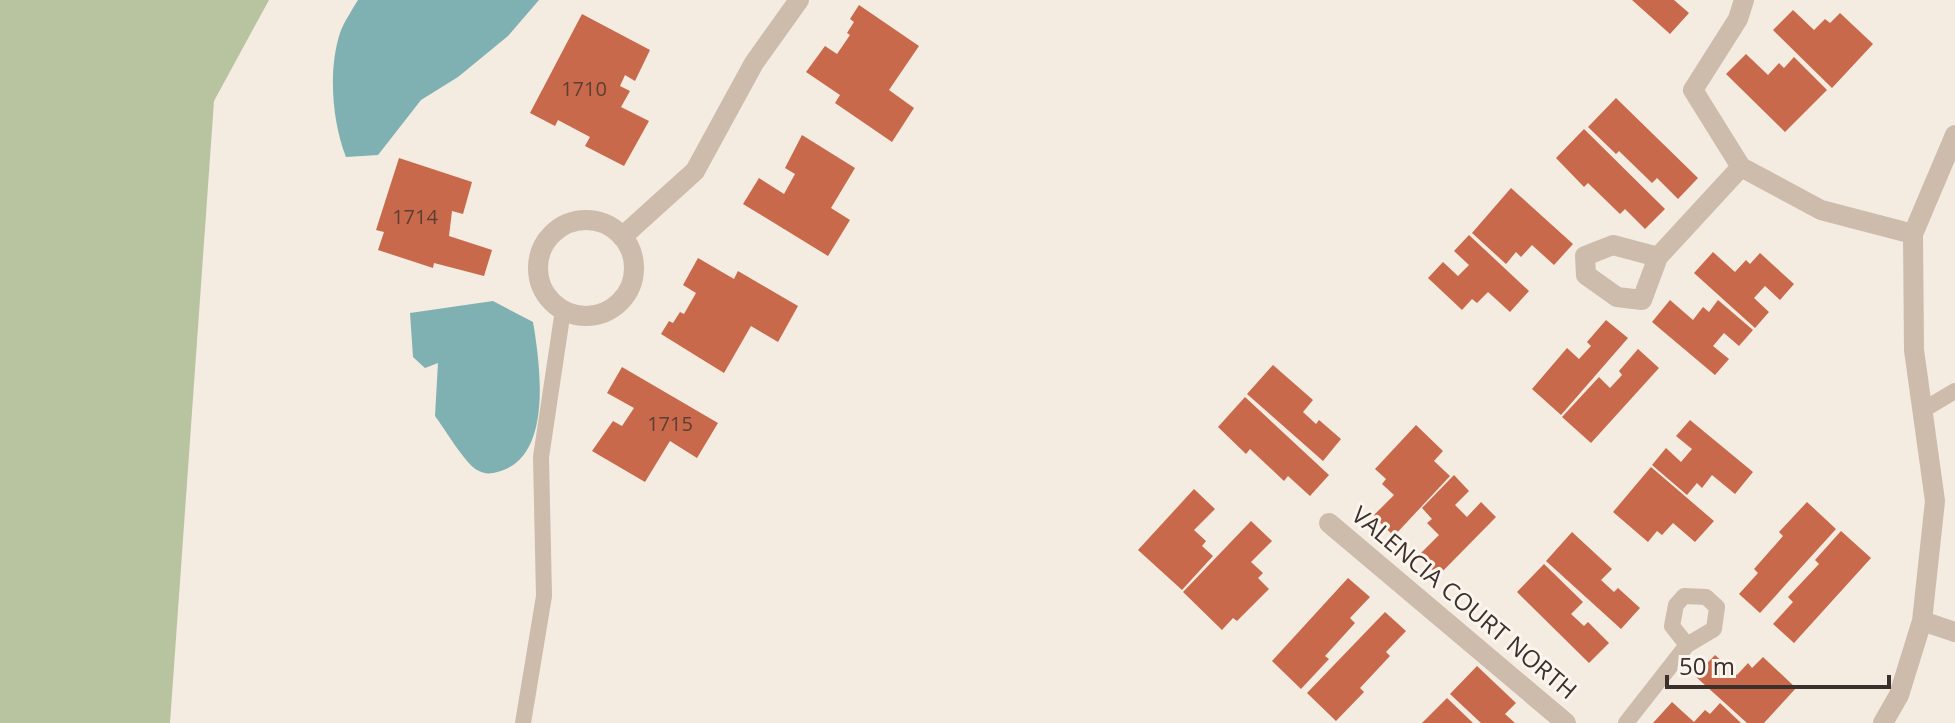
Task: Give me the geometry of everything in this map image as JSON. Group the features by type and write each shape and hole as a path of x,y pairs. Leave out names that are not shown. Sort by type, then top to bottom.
{"street":[{"path":"622,237 695,171 754,63 799,0"},
{"path":"1744,0 1738,19 1693,90 1741,167 1821,210 1913,234"},
{"path":"1883,723 1899,695 1922,621 1935,501 1914,350 1913,234 1955,135"},
{"path":"1658,257 1741,167"},
{"path":"589,219 604,223 622,237 633,259 633,275 617,304 587,316 563,310 545,293 539,279 541,250 560,227 589,219"},
{"name":"VALENCIA COURT NORTH","path":"1329,523 1566,723"},
{"path":"1922,621 1955,632"}],"lane":[{"path":"523,723 544,596 541,457 563,310"},
{"path":"1923,410 1955,391"},
{"path":"1626,723 1687,645"}],"green space":[{"path":"0,0 269,0 214,101 170,723 0,723"}],"water":[{"path":"358,0 539,0 508,36 458,77 421,100 378,155 346,157 337,128 333,95 334,63 340,33"},
{"path":"493,301 533,322 540,381 537,425 531,443 521,459 506,469 488,473 477,470 466,460 435,416 438,363 425,368 413,357 410,313"}],"building":[{"path":"1632,0 1674,0 1689,13 1670,34"},
{"path":"859,5 919,46 889,90 914,108 892,142 835,103 840,95 806,72 825,46 837,54 850,35 847,33 854,22 850,19"},
{"path":"1793,10 1814,30 1825,19 1830,23 1840,13 1873,44 1832,88 1773,30"},
{"path":"582,14 650,50 635,81 625,75 620,86 630,91 621,107 649,121 624,166 585,146 590,137 558,120 555,126 530,113"},
{"path":"1746,54 1768,75 1779,63 1784,68 1794,57 1827,90 1785,132 1726,74"},
{"path":"1616,98 1698,178 1678,199 1657,178 1652,183 1588,127"},
{"path":"1584,129 1665,209 1645,229 1625,209 1620,214 1588,183 1584,187 1556,158"},
{"path":"802,135 855,168 831,208 850,220 828,256 743,204 759,178 784,194 795,174 785,168"},
{"path":"399,158 472,182 463,214 452,211 449,236 492,250 484,276 434,263 433,268 378,250 384,232 376,230"},
{"path":"1511,188 1573,244 1554,265 1532,245 1521,257 1516,252 1506,264 1472,233"},
{"path":"1469,235 1529,291 1510,312 1488,292 1477,303 1472,299 1462,310 1428,278 1443,262 1458,276 1469,265 1454,251"},
{"path":"1713,252 1735,272 1746,260 1750,264 1760,253 1794,284 1780,300 1765,286 1754,298 1769,312 1755,328 1694,273"},
{"path":"698,258 734,279 738,271 798,306 778,342 751,326 724,373 661,334 669,321 673,323 680,312 684,314 696,293 683,285"},
{"path":"1670,300 1693,320 1703,307 1709,312 1718,300 1753,330 1739,346 1724,333 1713,346 1729,359 1715,375 1652,322"},
{"path":"1606,320 1628,338 1561,415 1532,389 1567,348 1579,359 1591,346 1587,342"},
{"path":"1638,349 1659,368 1591,443 1562,417 1599,377 1610,388 1622,375 1619,371"},
{"path":"1273,365 1313,400 1303,412 1316,424 1319,420 1341,439 1323,461 1247,394"},
{"path":"622,367 718,423 697,458 670,441 645,482 592,451 613,421 622,426 634,408 607,393"},
{"path":"1245,397 1329,475 1310,496 1288,476 1284,481 1250,449 1246,454 1218,427"},
{"path":"1690,420 1753,472 1735,494 1712,475 1702,488 1697,483 1687,495 1652,465 1666,448 1681,462 1692,449 1676,436"},
{"path":"1416,425 1443,451 1434,461 1450,476 1394,536 1373,516 1394,495 1382,484 1386,479 1375,469"},
{"path":"1651,467 1714,521 1695,542 1673,523 1662,535 1657,531 1648,542 1613,512"},
{"path":"1454,475 1469,491 1455,505 1467,517 1481,502 1496,517 1438,576 1418,556 1439,535 1427,523 1432,519 1422,508"},
{"path":"1194,489 1215,509 1194,530 1206,541 1202,546 1213,556 1182,590 1138,550"},
{"path":"1807,502 1836,529 1760,613 1739,594 1758,573 1754,569 1783,536 1779,532"},
{"path":"1251,521 1272,541 1251,562 1263,573 1258,578 1269,589 1237,621 1233,618 1222,630 1183,592"},
{"path":"1841,531 1871,558 1794,643 1773,624 1793,602 1788,597 1819,564 1815,560"},
{"path":"1572,532 1612,569 1601,580 1614,592 1618,588 1640,608 1621,629 1546,561"},
{"path":"1544,564 1583,602 1571,614 1584,626 1588,622 1609,643 1589,663 1517,592"},
{"path":"1348,578 1370,597 1350,618 1355,623 1325,656 1329,659 1301,689 1272,661"},
{"path":"1385,612 1406,631 1386,652 1390,656 1360,688 1364,692 1336,721 1307,693"},
{"path":"1715,655 1737,675 1748,663 1752,668 1763,657 1796,688 1764,723 1747,723 1695,676"},
{"path":"1477,666 1516,703 1505,714 1515,723 1481,723 1450,694"},
{"path":"1447,698 1473,723 1422,723"},
{"path":"1672,702 1694,722 1705,710 1710,714 1720,703 1741,723 1653,723"}]}
